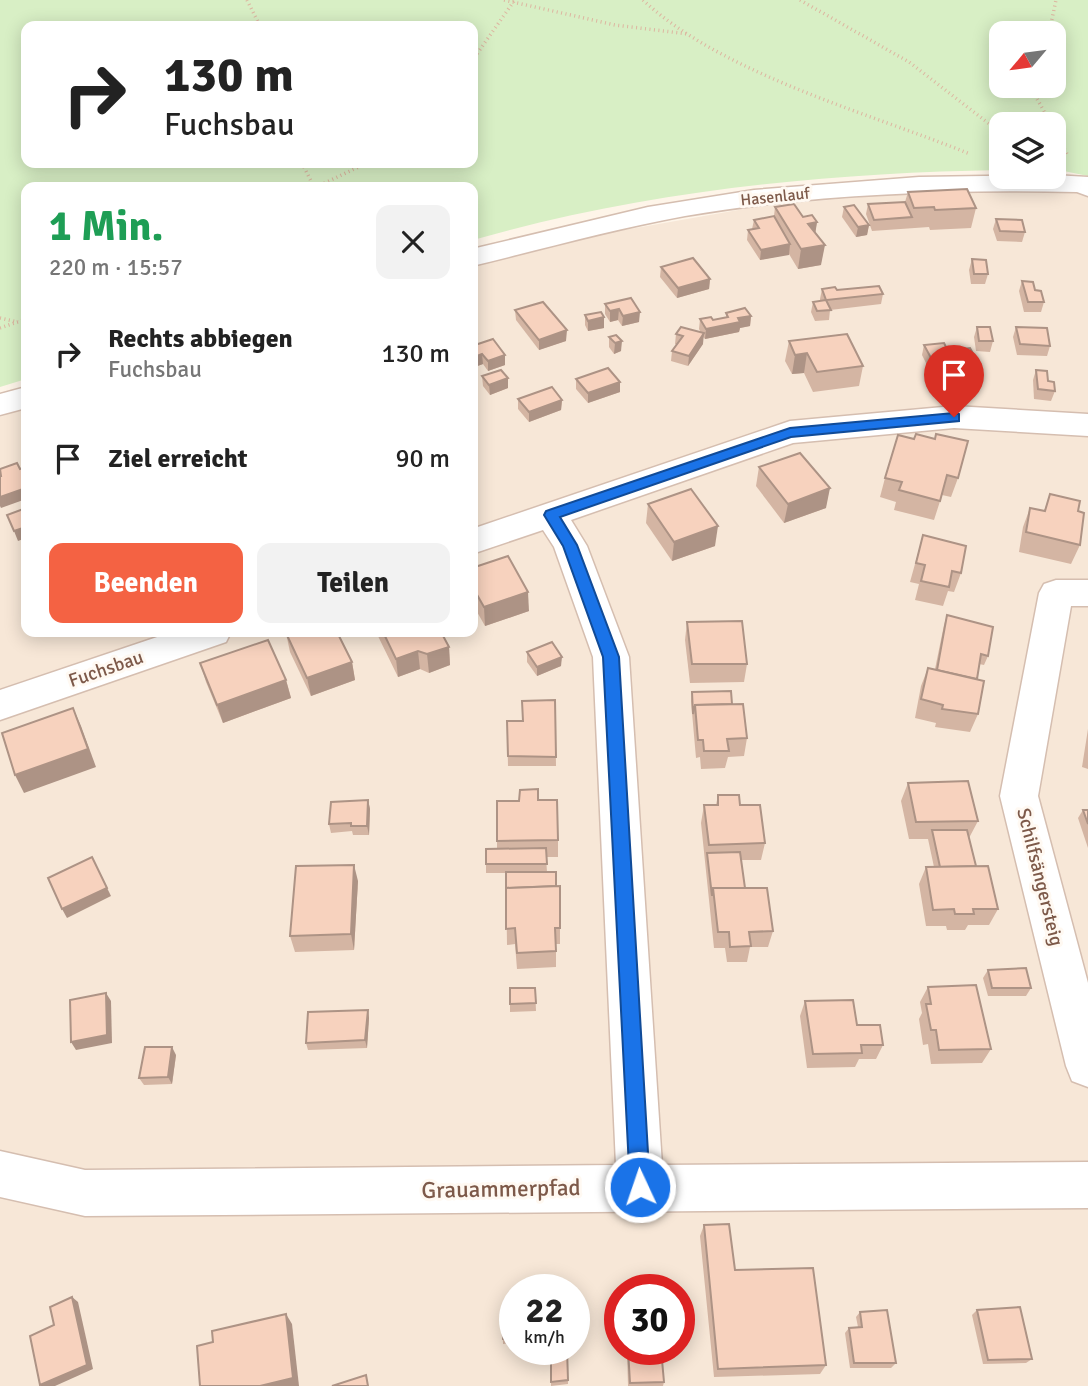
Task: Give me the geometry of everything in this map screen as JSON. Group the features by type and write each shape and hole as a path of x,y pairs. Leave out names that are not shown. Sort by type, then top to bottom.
{"street":[{"name":"Hasenlauf","path":"478,256 540,239 666,212 753,198 898,186 988,183 1086,186"},
{"path":"0,405 21,399"},
{"path":"478,540 790,432 954,417 1088,425"},
{"path":"551,515 570,545 611,657 640,1187"},
{"name":"Schilfsängersteig","path":"1088,593 1056,593 1019,796 1088,1066"},
{"name":"Fuchsbau","path":"0,705 198,637"},
{"name":"Grauammerpfad","path":"0,1174 85,1193 1088,1185"}],"path":[{"path":"247,0 258,21"},
{"path":"504,0 615,25 693,35"},
{"path":"643,0 655,12 728,57 800,90 978,158"},
{"path":"800,0 810,8 864,34 912,62 953,91 989,122"},
{"path":"1052,21 1056,0"},
{"path":"478,52 514,1"},
{"path":"326,182 356,168"},
{"path":"0,318 19,322"},
{"path":"0,328 19,322"}],"shaded area":[{"path":"1088,188 1088,1386 0,1386 0,417 21,410 21,637 478,637 478,265 532,249 761,206 895,194"}],"green space":[{"path":"0,0 1088,0 1088,176 1066,171 1066,112 989,112 989,170 867,175 734,188 603,209 478,239 478,182 21,182 21,381 0,387"}],"building":[{"path":"967,189 976,208 914,208 908,192"},
{"path":"905,202 912,217 874,220 868,204"},
{"path":"794,204 803,217 812,215 817,222 808,224 825,245 801,249 775,207"},
{"path":"854,205 869,225 858,227 844,207"},
{"path":"774,216 790,244 761,250 748,230 759,228 754,220"},
{"path":"996,219 1022,220 1025,232 1000,231"},
{"path":"693,258 710,279 678,288 661,267"},
{"path":"972,259 986,260 988,274 974,274"},
{"path":"1022,281 1033,282 1035,290 1041,291 1044,302 1028,302"},
{"path":"879,286 883,294 826,300 822,289 835,287 837,290"},
{"path":"631,298 640,312 623,316 619,309 610,311 605,304"},
{"path":"826,300 831,310 817,311 813,302"},
{"path":"543,302 567,330 539,340 515,310"},
{"path":"745,308 751,316 738,318 740,322 706,329 700,319 728,317 726,313"},
{"path":"601,312 604,317 588,321 585,315"},
{"path":"681,327 704,333 689,356 672,351 683,336 676,334"},
{"path":"977,327 990,327 993,341 979,341"},
{"path":"1016,327 1047,328 1050,346 1020,344"},
{"path":"847,334 863,366 817,372 807,353 795,355 789,341"},
{"path":"616,335 622,341 615,343 609,337"},
{"path":"493,339 505,355 488,361 482,354 478,356 478,344"},
{"path":"944,343 948,351 970,348 979,364 937,369 924,345"},
{"path":"608,368 620,382 588,393 576,379"},
{"path":"501,370 508,378 489,385 482,376"},
{"path":"1036,370 1047,371 1048,381 1054,382 1055,391 1038,389"},
{"path":"552,387 562,400 529,412 518,399"},
{"path":"916,434 935,439 936,434 968,441 958,478 947,475 940,501 899,490 902,482 885,478 898,435 914,439"},
{"path":"800,453 830,488 788,504 759,467"},
{"path":"17,463 21,469 21,490 0,497 0,469"},
{"path":"691,489 718,526 674,542 648,504"},
{"path":"1050,494 1080,501 1078,511 1084,513 1080,545 1026,532 1030,508 1045,511"},
{"path":"21,510 21,529 14,531 7,515"},
{"path":"923,535 966,546 961,573 952,571 949,587 921,581 925,565 916,563"},
{"path":"508,556 528,592 484,607 478,596 478,566"},
{"path":"947,615 993,627 988,656 981,654 977,679 937,670"},
{"path":"742,621 747,664 692,664 687,622"},
{"path":"288,637 340,637 352,662 307,678"},
{"path":"385,637 444,637 449,647 427,654 418,651 396,659"},
{"path":"268,640 286,680 217,705 200,663"},
{"path":"552,642 562,657 537,667 527,652"},
{"path":"928,668 984,681 978,714 942,709 943,705 921,699"},
{"path":"731,691 732,704 695,705 693,714 692,692"},
{"path":"555,700 556,757 508,756 507,721 523,721 522,701"},
{"path":"743,704 747,738 727,739 729,751 704,751 703,740 698,740 695,705"},
{"path":"73,708 88,749 15,775 2,733"},
{"path":"968,781 978,821 916,822 908,783"},
{"path":"538,789 538,800 557,800 558,840 497,841 497,801 519,801 520,790"},
{"path":"718,795 739,795 740,805 760,805 765,843 709,845 704,805 718,805"},
{"path":"368,800 367,826 351,826 351,823 329,824 331,802"},
{"path":"1083,810 1088,810 1088,824"},
{"path":"932,830 967,830 976,866 940,867"},
{"path":"546,848 547,864 486,864 486,849"},
{"path":"740,852 745,888 713,888 712,896 707,853"},
{"path":"92,857 107,888 62,909 48,878"},
{"path":"354,865 351,934 290,936 296,866"},
{"path":"988,866 998,909 973,909 974,914 955,914 954,909 933,910 926,867"},
{"path":"506,872 556,872 556,886 506,888"},
{"path":"560,886 560,928 555,928 556,951 517,953 515,928 506,929 506,888"},
{"path":"713,888 767,888 773,931 749,932 751,946 730,947 729,932 718,932"},
{"path":"1026,968 1031,988 992,988 988,970"},
{"path":"976,985 991,1049 939,1050 936,1030 931,1030 926,1004 931,1004 928,987"},
{"path":"510,988 535,988 536,1003 510,1004"},
{"path":"106,993 107,1035 71,1042 70,1000"},
{"path":"853,1000 857,1025 880,1025 883,1045 861,1045 862,1053 813,1054 805,1001"},
{"path":"368,1010 365,1040 306,1043 308,1012"},
{"path":"145,1047 172,1047 168,1077 139,1078"},
{"path":"729,1224 735,1270 813,1268 826,1365 718,1369 704,1225"},
{"path":"72,1297 87,1365 40,1385 30,1336 54,1325 50,1307"},
{"path":"1020,1307 1032,1359 988,1360 977,1310"},
{"path":"887,1310 896,1363 854,1363 849,1328 862,1327 860,1312"},
{"path":"286,1314 293,1378 260,1386 200,1386 197,1346 213,1342 212,1331"},
{"path":"551,1365 568,1365 568,1380 551,1382"},
{"path":"629,1365 662,1365 664,1382 630,1383"},
{"path":"366,1375 368,1386 332,1386"}],"route":[{"path":"640,1187 611,657 570,545 551,515 790,432 954,417"}]}
